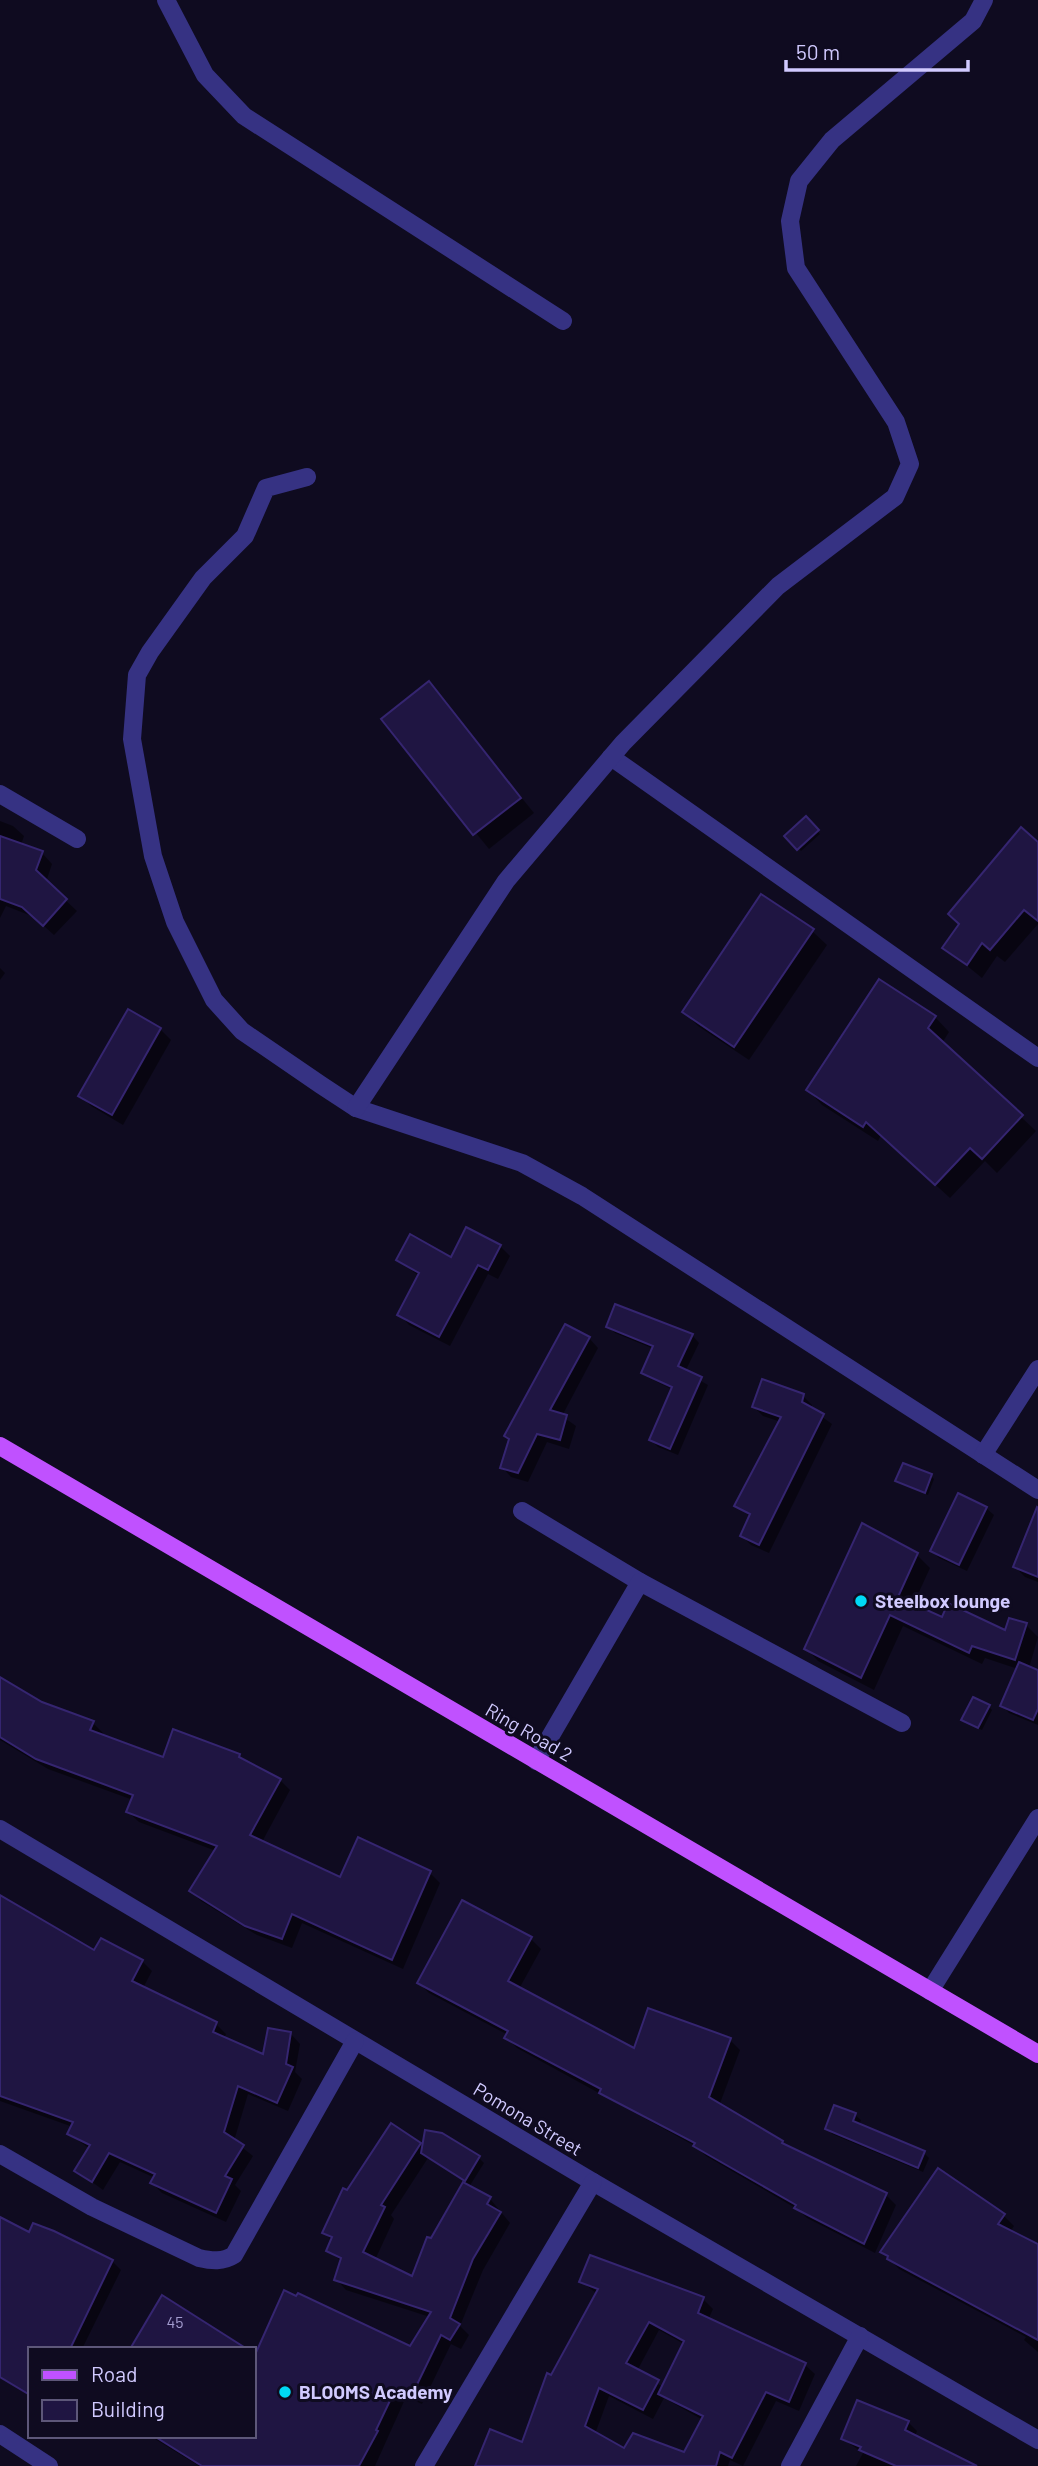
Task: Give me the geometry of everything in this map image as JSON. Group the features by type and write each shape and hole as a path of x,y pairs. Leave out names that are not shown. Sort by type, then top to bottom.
{"main road":[{"name":"Ring Road 2","path":"0,1446 1038,2053"}],"street":[{"path":"166,0 205,75 244,116 564,321"},
{"path":"356,1108 506,881 611,757 778,586 895,497 910,464 896,422 796,268 790,221 799,181 832,140 973,21 984,0"},
{"path":"307,477 265,488 245,536 203,578 150,652 137,675 132,739 153,856 163,892 195,967 214,1000 242,1031 356,1108 522,1163 582,1196 1038,1490"},
{"path":"611,757 1038,1058"},
{"path":"0,794 77,839"},
{"path":"984,1455 1038,1369"},
{"path":"522,1511 640,1581 902,1723"},
{"path":"536,1761 640,1581"},
{"path":"930,1991 1038,1818"},
{"name":"Pomona Street","path":"0,1829 593,2182 1038,2440"},
{"path":"0,2154 92,2207 199,2258 211,2261 228,2259 234,2255 355,2041"},
{"path":"424,2466 593,2182"},
{"path":"790,2466 860,2336"},
{"path":"0,2434 49,2466"}],"building":[{"path":"429,681 521,798 473,835 381,719"},
{"path":"806,816 819,830 797,850 784,836"},
{"path":"1021,827 1038,842 1038,921 1024,910 990,950 982,943 967,965 942,948 959,924 948,914"},
{"path":"0,836 43,851 36,870 67,899 43,926 22,907 0,899"},
{"path":"761,894 814,929 734,1047 682,1012"},
{"path":"879,979 936,1016 928,1028 1023,1115 982,1159 970,1148 935,1185 866,1122 863,1127 806,1090"},
{"path":"128,1009 161,1028 112,1115 78,1096"},
{"path":"466,1227 501,1245 488,1270 478,1265 439,1337 397,1315 419,1273 396,1260 410,1234 451,1257"},
{"path":"615,1304 693,1334 678,1366 702,1377 670,1449 649,1440 672,1387 641,1373 653,1346 606,1327"},
{"path":"565,1324 590,1337 550,1410 567,1415 560,1440 537,1434 518,1473 500,1468 509,1439 504,1436"},
{"path":"762,1379 804,1394 802,1402 824,1414 759,1545 740,1536 750,1514 734,1506 781,1417 752,1407"},
{"path":"903,1463 932,1474 925,1493 895,1481"},
{"path":"958,1493 987,1507 959,1565 930,1551"},
{"path":"1038,1508 1038,1577 1013,1567"},
{"name":"Steelbox lounge","path":"862,1523 918,1553 898,1597 942,1617 948,1603 1005,1630 1009,1618 1027,1623 1015,1660 972,1646 969,1653 890,1615 861,1678 804,1649"},
{"path":"1019,1662 1038,1670 1038,1709 1033,1720 1000,1706"},
{"path":"0,1677 42,1702 94,1721 90,1730 163,1757 173,1729 240,1754 239,1757 281,1779 250,1835 340,1877 358,1837 431,1871 392,1960 292,1914 282,1939 245,1926 189,1891 217,1846 126,1812 133,1795 36,1759 0,1737"},
{"path":"973,1697 990,1705 978,1728 961,1720"},
{"path":"0,1895 94,1950 101,1938 143,1960 132,1981 217,2022 213,2032 263,2054 268,2028 291,2032 286,2064 293,2067 277,2103 238,2086 224,2132 244,2145 225,2176 232,2179 216,2213 150,2183 155,2174 109,2153 92,2182 74,2171 90,2145 67,2134 73,2122 0,2096"},
{"path":"462,1900 532,1937 508,1981 634,2048 648,2008 731,2038 709,2097 783,2141 782,2143 887,2193 864,2244 794,2208 796,2205 693,2146 695,2143 599,2093 601,2089 504,2038 508,2031 417,1983"},
{"path":"834,2105 856,2113 853,2121 925,2151 918,2168 825,2129"},
{"path":"391,2123 421,2143 381,2205 385,2207 363,2252 412,2276 427,2237 431,2238 463,2182 491,2197 487,2204 501,2212 473,2259 450,2318 460,2324 450,2340 441,2335 412,2395 396,2388 376,2430 378,2431 359,2466 202,2466 157,2438 256,2438 256,2353 284,2290 296,2296 298,2293 410,2346 431,2312 334,2280 341,2258 326,2251 332,2237 322,2233 343,2188 347,2190"},
{"path":"425,2130 442,2133 480,2156 465,2181 421,2153"},
{"path":"938,2168 1005,2214 998,2224 1038,2244 1038,2340 887,2259 888,2256 880,2252"},
{"path":"0,2217 29,2232 33,2223 113,2260 71,2347 28,2347 28,2394 0,2377"},
{"path":"590,2255 704,2297 698,2313 806,2363 789,2402 766,2392 732,2458 720,2452 716,2466 475,2466 490,2429 522,2442 547,2373 551,2375 598,2289 579,2282","holes":["649,2322 684,2341 658,2394 703,2416 684,2452 633,2433 624,2448 585,2426 599,2388 643,2410 659,2380 626,2363"]},
{"path":"162,2295 244,2347 131,2347"},
{"path":"857,2400 909,2421 905,2430 977,2466 896,2466 859,2450 861,2447 841,2439"}],"place":[{"name":"Steelbox lounge","path":"861,1601"},
{"name":"BLOOMS Academy","path":"285,2392"}]}
